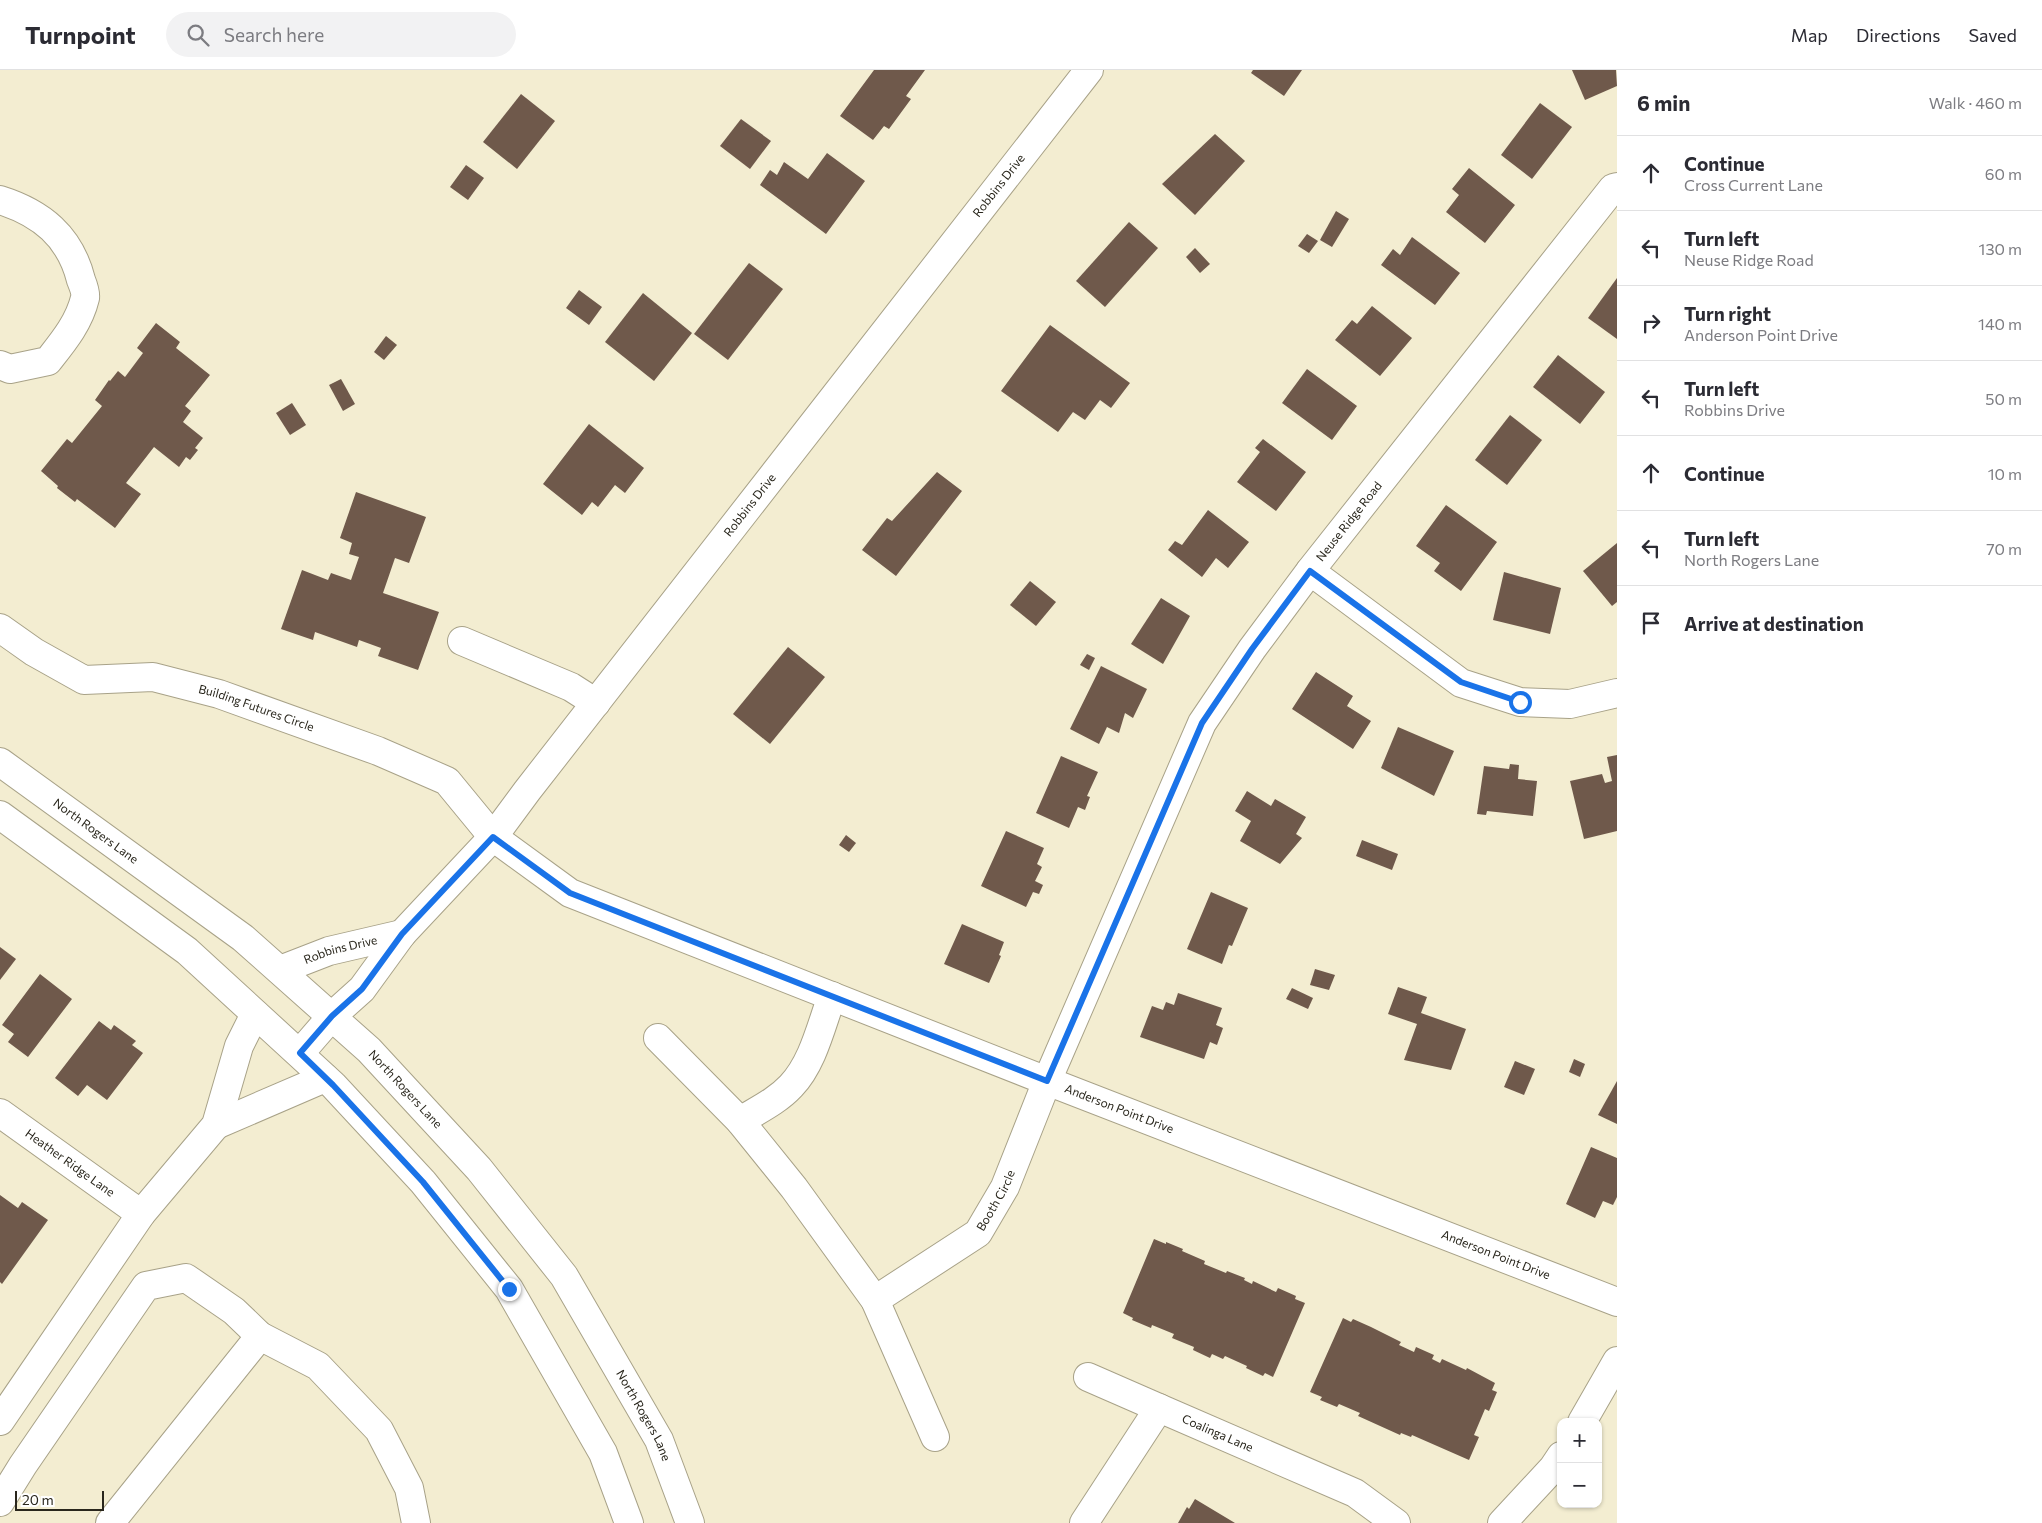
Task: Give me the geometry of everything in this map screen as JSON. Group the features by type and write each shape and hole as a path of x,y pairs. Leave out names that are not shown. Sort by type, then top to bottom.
{"street":[{"name":"Robbins Drive","path":"300,1053 332,1016 362,989 402,934 493,837 1089,70"},
{"name":"Neuse Ridge Road","path":"1047,1081 1202,723 1252,649 1310,571 1613,188 1617,187"},
{"path":"0,200 23,208 55,230 77,262 86,296 72,330 48,361 10,369 0,365"},
{"path":"1310,571 1461,682 1520,702 1570,704 1617,693"},
{"name":"Building Futures Circle","path":"0,628 34,652 84,680 153,677 220,694 396,758 447,781 493,837"},
{"path":"462,641 572,687 596,703"},
{"name":"North Rogers Lane","path":"0,762 243,938 369,1050 479,1169 564,1276 659,1440 690,1523"},
{"path":"0,815 187,951 300,1053 423,1182 509,1289 603,1453 629,1523"},
{"name":"Anderson Point Drive","path":"493,837 570,893 1047,1081 1617,1302"},
{"name":"Robbins Drive","path":"280,970 328,951 402,934"},
{"path":"740,1121 772,1102 791,1086 806,1066 832,996"},
{"path":"0,1422 141,1214 216,1125 239,1046 255,1014"},
{"path":"658,1038 740,1121 794,1188 876,1300 935,1437"},
{"path":"216,1125 325,1078"},
{"name":"Booth Circle","path":"876,1300 978,1233 1004,1187 1047,1081"},
{"name":"Heather Ridge Lane","path":"0,1113 141,1214"},
{"path":"0,1502 23,1465 146,1286 186,1278 234,1311 260,1336 318,1366 379,1430 410,1488 416,1523"},
{"path":"110,1523 260,1336"},
{"path":"1584,1418 1617,1361"},
{"name":"Coalinga Lane","path":"1088,1377 1355,1493 1396,1523"},
{"path":"1084,1523 1159,1408"},
{"path":"1502,1523 1557,1462"}],"building":[{"path":"874,70 925,70 906,96 911,99 889,129 884,126 873,140 840,116"},
{"path":"1253,70 1302,70 1284,96 1251,73"},
{"path":"1572,70 1616,70 1617,86 1585,100"},
{"path":"521,94 555,121 517,169 483,142"},
{"path":"1540,103 1572,127 1532,179 1501,155"},
{"path":"741,119 771,141 750,169 720,146"},
{"path":"1215,134 1245,161 1195,215 1162,184"},
{"path":"827,153 865,181 826,234 760,185 770,170 777,175 784,162 808,179"},
{"path":"466,165 484,178 468,200 450,187"},
{"path":"1469,168 1515,205 1485,243 1446,212 1459,195 1452,189"},
{"path":"1336,211 1349,219 1332,247 1320,240"},
{"path":"1129,222 1158,248 1105,307 1076,281"},
{"path":"1307,234 1318,241 1309,253 1298,246"},
{"path":"1412,237 1460,273 1435,305 1381,265 1393,249 1400,255"},
{"path":"1195,248 1210,264 1200,273 1186,257"},
{"path":"749,263 783,289 728,360 694,334"},
{"path":"1617,278 1617,339 1588,318"},
{"path":"579,290 602,307 589,325 566,308"},
{"path":"643,293 692,333 654,381 605,342"},
{"path":"1372,306 1412,338 1380,376 1335,340 1352,320 1357,324"},
{"path":"156,323 180,342 176,348 210,375 185,406 191,411 183,422 203,438 195,448 198,450 190,460 186,457 179,467 154,447 126,483 141,494 115,528 77,499 75,502 57,488 58,486 41,471 67,439 72,443 102,406 95,400 109,380 118,371 125,377 143,353 137,348"},
{"path":"1050,325 1130,383 1111,408 1100,400 1085,420 1073,412 1058,432 1001,391"},
{"path":"386,336 397,345 384,360 374,352"},
{"path":"1558,355 1605,392 1580,424 1533,387"},
{"path":"1307,369 1357,406 1332,440 1282,403"},
{"path":"341,379 355,404 343,411 329,385"},
{"path":"292,403 306,425 290,435 276,413"},
{"path":"1510,415 1542,440 1507,485 1475,460"},
{"path":"589,424 644,468 625,493 615,485 598,507 592,502 582,515 543,484"},
{"path":"1263,439 1306,472 1276,511 1237,482 1260,452 1255,448"},
{"path":"937,472 962,491 896,576 862,550 887,518 892,521"},
{"path":"356,492 426,517 409,563 395,558 383,593 439,612 418,670 378,656 381,648 359,640 357,647 315,632 313,640 281,629 302,570 328,580 331,573 351,580 359,557 349,554 352,543 340,538"},
{"path":"1446,505 1497,542 1461,591 1434,571 1440,563 1416,546"},
{"path":"1208,510 1249,542 1228,568 1216,558 1202,577 1168,550 1175,541 1182,545"},
{"path":"1617,543 1617,602 1612,606 1583,571"},
{"path":"1504,572 1561,588 1550,634 1493,620"},
{"path":"1030,581 1056,602 1036,626 1010,605"},
{"path":"1161,598 1190,616 1163,664 1131,644"},
{"path":"788,647 825,677 770,744 733,714"},
{"path":"1087,654 1095,658 1089,670 1080,665"},
{"path":"1101,666 1147,689 1133,718 1125,713 1119,733 1107,727 1099,744 1070,729"},
{"path":"1316,672 1353,696 1347,706 1371,721 1353,749 1292,709"},
{"path":"1398,727 1454,751 1434,796 1381,768"},
{"path":"1617,755 1617,831 1584,839 1570,781 1602,774 1605,783 1612,781 1607,757"},
{"path":"1061,756 1098,772 1087,796 1090,797 1085,810 1078,807 1069,828 1036,813"},
{"path":"1510,764 1519,765 1518,779 1537,781 1533,816 1487,811 1486,815 1477,814 1484,766 1509,769"},
{"path":"1247,791 1271,806 1275,799 1306,817 1296,834 1302,838 1280,864 1240,841 1251,821 1235,811"},
{"path":"1006,831 1044,848 1037,864 1042,867 1035,881 1043,885 1039,894 1033,892 1026,907 981,886"},
{"path":"846,835 856,843 849,852 839,845"},
{"path":"1362,840 1398,854 1392,870 1356,856"},
{"path":"1211,892 1248,908 1232,946 1229,945 1222,964 1187,949"},
{"path":"962,924 1004,942 999,955 1001,956 989,983 944,964"},
{"path":"0,947 16,959 0,980"},
{"path":"1315,969 1335,975 1329,990 1310,985"},
{"path":"40,974 72,999 28,1057 8,1042 14,1034 2,1025"},
{"path":"1398,987 1427,997 1421,1013 1466,1029 1451,1070 1404,1060 1417,1024 1388,1014"},
{"path":"1292,988 1313,998 1308,1009 1286,999"},
{"path":"1178,993 1222,1008 1216,1025 1223,1028 1217,1045 1210,1042 1204,1059 1140,1037 1152,1006 1163,1010 1166,1002 1174,1005"},
{"path":"99,1021 111,1030 114,1025 136,1041 132,1045 143,1053 107,1100 87,1085 78,1096 55,1078"},
{"path":"1574,1059 1585,1064 1580,1077 1569,1072"},
{"path":"1515,1061 1535,1069 1524,1095 1504,1087"},
{"path":"1617,1081 1617,1124 1598,1115"},
{"path":"1591,1147 1617,1158 1617,1197 1613,1205 1603,1201 1595,1218 1566,1204"},
{"path":"0,1195 18,1208 22,1202 48,1220 2,1284 0,1282"},
{"path":"1154,1239 1183,1249 1182,1251 1205,1261 1204,1264 1245,1278 1244,1280 1252,1284 1253,1281 1276,1292 1278,1288 1296,1296 1295,1299 1305,1303 1273,1377 1265,1373 1263,1376 1225,1356 1223,1359 1212,1354 1210,1358 1193,1350 1194,1347 1172,1338 1174,1334 1152,1325 1151,1328 1132,1320 1133,1318 1123,1313"},
{"path":"1343,1318 1351,1322 1353,1319 1371,1327 1401,1342 1399,1345 1414,1352 1416,1347 1434,1355 1432,1359 1440,1363 1442,1359 1466,1370 1467,1368 1495,1383 1492,1390 1497,1392 1489,1411 1485,1409 1474,1435 1479,1437 1469,1460 1412,1435 1411,1437 1401,1433 1400,1435 1358,1416 1360,1413 1339,1404 1337,1407 1320,1400 1322,1397 1310,1392"},
{"path":"1195,1499 1235,1523 1178,1523 1187,1507 1189,1509"}],"route":[{"path":"509,1289 423,1182 333,1085 300,1053 332,1016 362,989 402,934 493,837 570,893 1047,1081 1202,723 1252,649 1310,571 1461,682 1520,702"}]}
